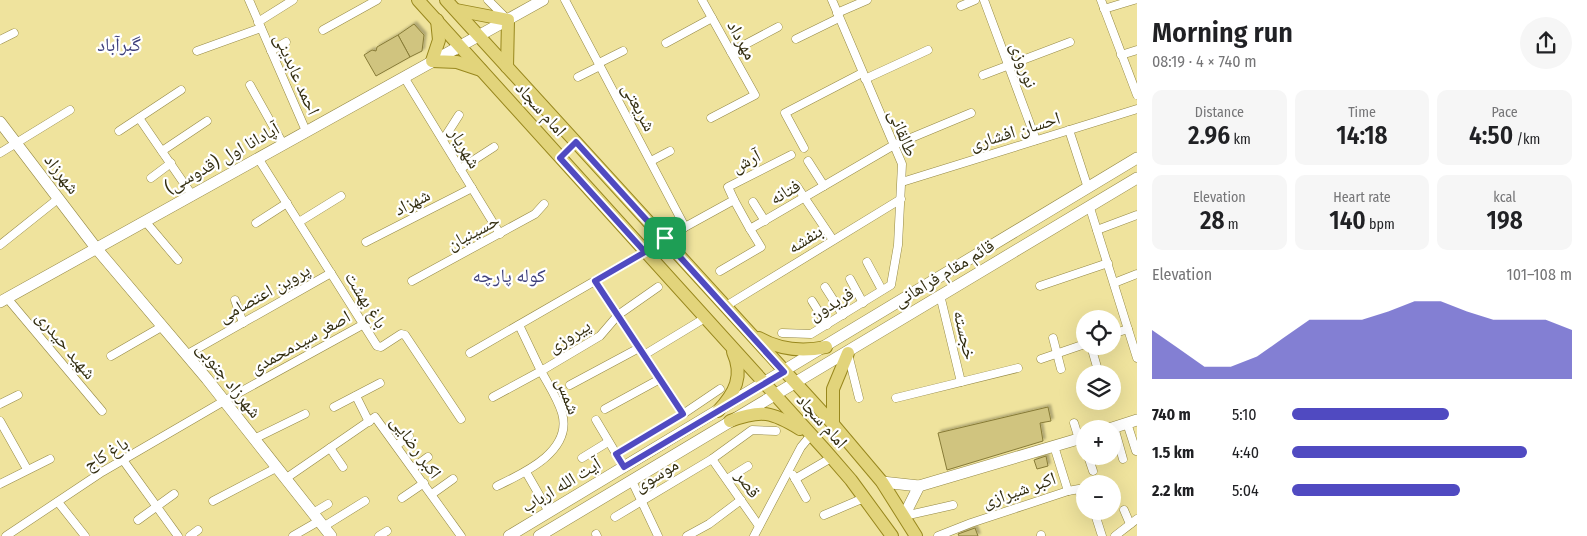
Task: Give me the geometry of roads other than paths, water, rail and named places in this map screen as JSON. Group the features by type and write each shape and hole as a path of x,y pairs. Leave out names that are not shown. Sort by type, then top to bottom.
{"main road":[{"name":"امام سجاد","path":"418,0 730,345 764,384 771,397 831,458 892,536"},
{"name":"امام سجاد","path":"446,0 833,424 882,482 916,536"},
{"name":"آپادانا اول (قدوسی)","path":"2,300 542,0"},
{"path":"456,10 508,20 507,67"},
{"path":"437,20 439,40 432,61 457,62 483,71"},
{"name":"شهرزاد","path":"0,122 96,248"},
{"path":"560,158 576,142"},
{"name":"قائم مقام فراهانی","path":"784,372 1137,158"},
{"name":"قائم مقام فراهانی","path":"771,397 852,350 940,295 1090,208 1137,178"},
{"name":"شهرزاد جنوبی","path":"96,248 163,326 331,536"},
{"path":"749,332 772,345 793,350 808,351 826,347"},
{"path":"833,424 833,389 852,350 844,343 848,334"},
{"path":"718,411 730,399 737,386 738,363 730,345"},
{"name":"آیت الله ارباب","path":"509,536 784,372"},
{"name":"آیت الله ارباب","path":"539,536 771,397"},
{"path":"730,421 762,413 777,415 811,436"},
{"path":"882,482 919,486 1054,446 1076,441"},
{"path":"606,478 614,491"},
{"path":"904,516 919,486"}],"street":[{"name":"احمد عابدینی","path":"249,0 306,132"},
{"name":"احمد عابدینی","path":"198,51 259,25 293,0"},
{"path":"323,30 377,0"},
{"path":"488,0 508,20"},
{"name":"شریعتی","path":"565,0 685,227"},
{"name":"مهرداد","path":"702,0 754,95 711,118"},
{"name":"طالقانی","path":"832,0 902,164 898,245 890,285"},
{"path":"796,39 867,0"},
{"path":"961,6 975,0"},
{"name":"نوروزی","path":"984,0 1036,140"},
{"path":"1101,0 1137,95"},
{"path":"1104,9 1134,0"},
{"path":"666,43 712,18"},
{"path":"731,52 778,27"},
{"path":"0,40 14,33"},
{"path":"271,51 286,42"},
{"path":"983,76 1070,42"},
{"path":"804,148 785,113 864,76 928,50"},
{"path":"1121,55 1137,50"},
{"path":"578,77 623,52"},
{"name":"شهریار","path":"404,77 500,234"},
{"path":"250,85 283,144"},
{"path":"119,131 181,90"},
{"name":"احسان افشاری","path":"902,182 1137,109"},
{"path":"0,152 70,110"},
{"name":"فتانه","path":"750,229 894,145 971,113"},
{"path":"443,140 459,114"},
{"path":"139,118 192,195"},
{"path":"162,151 207,121"},
{"path":"1069,130 1088,188"},
{"path":"460,169 494,147"},
{"path":"650,161 670,151"},
{"name":"آرش","path":"750,229 728,187 791,155"},
{"name":"باغ بهشت","path":"258,158 378,347 401,334 405,335 461,419"},
{"path":"808,161 824,186"},
{"path":"151,178 171,164"},
{"path":"796,185 832,240"},
{"name":"شهزاد","path":"366,242 472,188"},
{"path":"298,222 341,196"},
{"path":"0,245 59,198"},
{"name":"بنفشه","path":"726,306 901,199"},
{"name":"آرش","path":"665,238 734,200"},
{"path":"753,202 765,220"},
{"path":"256,222 287,203"},
{"name":"حسینیان","path":"412,281 535,214 544,204"},
{"path":"1090,208 1128,329 1134,337 1137,358"},
{"path":"1097,230 1137,215"},
{"path":"145,221 178,260"},
{"path":"720,271 761,247 750,229"},
{"path":"470,353 645,252"},
{"path":"867,262 882,290"},
{"path":"1040,286 1108,263"},
{"name":"پروین اعتصامی","path":"186,355 331,273"},
{"path":"1114,283 1137,274"},
{"path":"850,279 863,303"},
{"path":"595,281 683,414"},
{"name":"فریدون","path":"782,333 811,334 890,285"},
{"path":"825,286 843,315"},
{"name":"پیروزی","path":"541,371 600,336 618,316 658,287"},
{"name":"خجسته","path":"940,295 961,382"},
{"name":"شهید حیدری","path":"2,300 102,411"},
{"path":"235,300 243,323"},
{"path":"812,301 827,325"},
{"path":"570,386 705,318"},
{"name":"اصغر سیدمحمدی","path":"224,401 364,324"},
{"path":"519,325 541,371"},
{"path":"111,356 163,326"},
{"path":"1121,331 1128,329"},
{"path":"1053,338 1061,369"},
{"path":"1041,359 1076,347"},
{"path":"852,350 859,398"},
{"name":"خجسته","path":"896,398 1018,368"},
{"name":"شمس","path":"493,397 541,371 562,412 563,430 556,445 546,457 526,472 497,486"},
{"path":"605,409 660,379"},
{"path":"334,407 380,383"},
{"path":"616,454 683,414 720,389"},
{"path":"0,404 18,395"},
{"path":"356,396 369,422"},
{"name":"باغ کاج","path":"6,536 123,460 224,401"},
{"path":"254,439 305,414"},
{"name":"اکبر رضایی","path":"285,479 376,418 461,536"},
{"path":"596,420 624,467"},
{"path":"0,421 27,470"},
{"path":"1132,421 1136,451"},
{"path":"1074,422 1076,426"},
{"name":"موسوی","path":"615,517 712,458 752,430 776,431"},
{"path":"397,445 409,436"},
{"path":"754,536 801,446 811,436"},
{"path":"582,458 608,442"},
{"name":"اکبر شیرازی","path":"938,536 1068,491 1054,446"},
{"path":"330,448 344,467"},
{"path":"1121,453 1123,459"},
{"path":"413,468 428,458"},
{"name":"قصر","path":"712,458 760,526"},
{"path":"795,479 831,458"},
{"path":"0,484 50,459"},
{"path":"123,460 178,536"},
{"path":"1091,465 1093,471"},
{"path":"727,479 748,466"},
{"path":"213,501 276,468"},
{"path":"789,470 806,498"},
{"path":"526,472 549,512"},
{"path":"432,494 453,479"},
{"path":"632,481 658,536"},
{"path":"402,498 424,483"},
{"path":"1068,491 1076,490"},
{"path":"138,520 174,494"},
{"path":"824,515 864,498"},
{"path":"687,536 709,524 741,500"},
{"path":"293,536 318,520 365,501"},
{"path":"58,502 85,536"},
{"path":"318,520 328,504"},
{"path":"904,516 953,505"},
{"path":"1124,510 1130,524"},
{"path":"1115,536 1137,519"},
{"path":"1097,520 1102,536"},
{"path":"190,536 198,530"},
{"path":"379,536 387,531"}],"district":[{"name":"گبرآباد","path":"119,44"},
{"name":"کوله پارچه","path":"509,275"}]}
